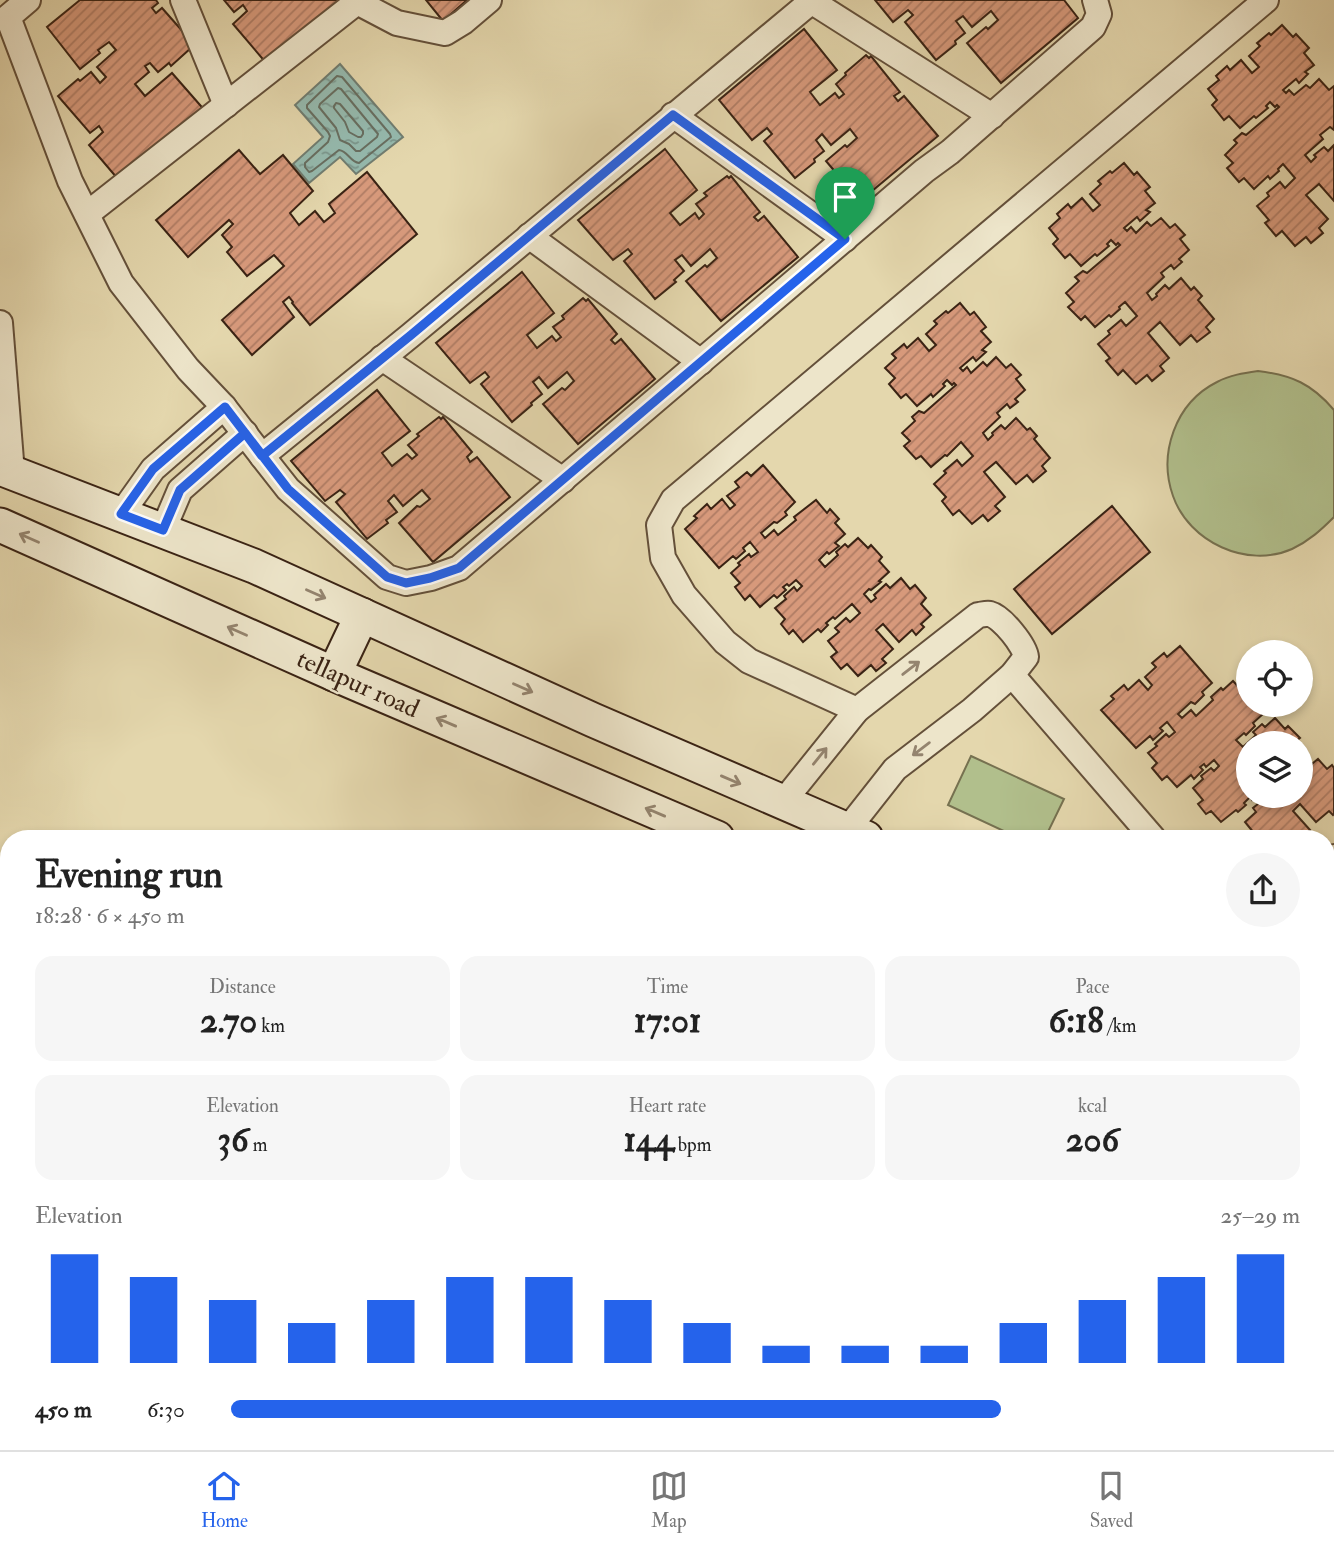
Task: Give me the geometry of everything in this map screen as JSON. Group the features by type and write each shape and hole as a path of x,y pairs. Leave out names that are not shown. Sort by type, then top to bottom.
{"street":[{"path":"28,0 8,17 70,181 121,283 188,369 225,407 288,489 387,577 406,583 459,568 992,116 1093,27 1099,14 1095,0"},
{"path":"183,0 226,105"},
{"path":"87,214 357,1 397,23 445,33 489,0"},
{"path":"857,710 749,661 725,642 684,595 663,558 659,525 673,500 1266,0"},
{"path":"262,456 812,1 992,116"},
{"path":"673,115 845,239"},
{"path":"529,236 701,362"},
{"path":"0,324 6,470 254,566 593,720 847,830"},
{"path":"382,358 563,480"},
{"path":"121,514 153,469 225,407"},
{"path":"163,530 180,490 245,433"},
{"name":"tellapur road","path":"0,525 334,674 699,830"},
{"path":"783,802 857,710 978,615 988,613 997,617 1025,649 1026,657 1012,676 895,769 858,830"},
{"path":"334,674 362,615"},
{"path":"1012,676 1146,830"}],"green space":[{"path":"1258,371 1301,382 1318,393 1334,410 1334,517 1315,535 1292,549 1257,556 1222,547 1192,526 1173,496 1168,463 1174,431 1190,403 1202,391 1222,380"},
{"path":"971,756 1064,799 1049,830 1002,830 948,805"}],"water":[{"path":"340,64 403,137 356,174 340,157 309,183 293,164 323,137 295,105"}],"building":[{"path":"80,0 156,0 158,3 152,8 156,13 162,8 192,42 192,47 171,66 169,63 158,72 150,63 145,66 149,72 135,84 145,96 172,73 207,113 123,185 89,145 103,132 99,126 90,133 58,96 91,72 100,83 106,77 97,67 116,50 109,42 80,69 47,27"},
{"path":"224,0 342,0 267,64 233,24 247,11 243,5 234,12"},
{"path":"426,0 467,0 443,21"},
{"path":"875,0 1064,0 1078,18 1001,83 967,43 998,20 991,11 972,27 963,16 956,21 965,33 936,60 905,22 913,15 908,10 893,22"},
{"path":"1282,25 1293,37 1296,34 1309,48 1304,53 1314,65 1305,72 1308,74 1299,83 1296,79 1283,90 1286,93 1289,90 1294,95 1306,85 1310,88 1319,79 1329,90 1334,86 1334,130 1330,127 1320,135 1323,139 1305,155 1311,162 1316,157 1314,155 1324,147 1328,151 1334,145 1334,201 1319,184 1306,195 1328,219 1319,228 1323,233 1311,243 1306,237 1295,246 1282,231 1276,236 1265,223 1269,220 1257,206 1280,182 1285,188 1295,178 1283,164 1270,179 1268,176 1254,189 1244,178 1239,182 1227,168 1233,163 1225,155 1237,143 1234,140 1242,133 1246,135 1279,107 1270,102 1266,106 1268,108 1240,128 1229,116 1224,120 1212,105 1217,100 1208,89 1219,80 1216,76 1227,66 1230,70 1241,60 1252,73 1259,67 1249,56 1260,46 1257,43"},
{"path":"804,29 837,70 810,92 820,105 835,93 839,98 844,94 836,84 866,55 869,58 871,56 900,92 894,96 898,101 904,96 938,136 860,201 826,161 857,138 850,129 831,145 822,134 816,140 824,151 795,178 764,141 772,134 767,128 752,140 719,100"},
{"path":"665,149 697,190 670,213 680,225 695,213 699,219 704,214 696,204 707,196 704,193 727,176 731,176 760,212 754,217 758,221 764,216 798,257 721,321 686,281 717,258 710,249 691,266 682,255 675,260 684,271 674,280 676,282 655,299 624,261 632,254 628,249 613,260 578,220"},
{"path":"239,150 260,174 283,155 313,191 290,213 299,225 315,211 324,222 335,213 329,204 367,172 417,234 310,325 289,297 283,302 294,317 252,355 222,320 284,266 274,255 247,276 227,252 232,247 222,235 233,224 229,220 188,257 156,220"},
{"path":"1124,163 1134,175 1137,172 1150,187 1145,191 1155,203 1146,210 1150,212 1140,221 1137,217 1124,228 1127,231 1131,227 1136,233 1147,222 1151,226 1161,218 1170,228 1175,224 1185,235 1180,239 1189,250 1179,259 1182,262 1174,269 1171,265 1161,273 1164,277 1147,293 1152,300 1165,285 1169,289 1181,278 1191,290 1194,287 1202,296 1198,300 1214,319 1206,327 1210,332 1197,342 1191,335 1180,345 1160,322 1148,333 1169,358 1160,366 1164,371 1152,381 1147,375 1136,384 1123,370 1118,375 1106,361 1110,358 1098,344 1121,320 1126,326 1137,316 1125,302 1111,317 1109,315 1095,327 1085,316 1081,320 1068,307 1074,302 1066,293 1079,281 1075,277 1083,271 1087,273 1120,245 1111,240 1107,244 1109,246 1081,266 1070,254 1065,258 1053,244 1058,239 1049,228 1060,218 1057,214 1068,204 1071,208 1082,198 1093,211 1100,205 1090,194 1101,184 1098,181"},
{"path":"522,272 554,313 527,335 537,348 552,336 556,341 561,337 553,327 583,298 586,301 588,299 617,334 611,340 615,344 621,339 655,379 578,444 543,404 574,381 567,372 548,388 539,377 533,382 542,394 512,422 481,384 489,377 485,372 470,383 436,343"},
{"path":"960,303 970,315 974,312 986,327 981,331 991,342 982,350 986,352 976,361 973,357 960,368 963,371 967,367 971,373 983,362 987,366 996,357 1006,368 1011,364 1021,375 1016,379 1025,390 1015,399 1018,402 1010,408 1007,404 997,413 1000,417 983,433 988,440 1001,425 1005,429 1016,418 1037,436 1034,439 1050,458 1042,466 1046,471 1033,482 1027,475 1016,484 996,462 984,472 1005,497 995,506 1000,511 988,521 983,515 972,524 959,510 953,515 942,501 946,497 934,484 957,460 962,466 973,456 961,442 931,467 921,456 916,459 904,446 910,441 902,433 915,421 912,417 919,411 924,413 956,385 947,380 943,384 945,386 933,397 931,394 917,406 906,394 901,398 889,384 895,378 885,368 896,358 892,354 904,344 907,348 918,338 929,351 936,345 926,334 937,324 934,321"},
{"path":"377,390 410,431 382,453 392,466 407,454 412,459 417,455 408,445 419,436 417,434 439,417 443,417 472,452 467,457 470,462 477,457 510,497 433,562 399,523 417,506 420,507 430,499 422,490 403,506 394,495 388,501 397,512 386,520 388,523 367,539 336,502 345,494 340,490 325,501 291,461"},
{"path":"763,465 795,502 785,512 787,515 761,533 765,538 774,530 778,535 796,520 794,517 816,500 827,513 830,509 839,519 835,523 845,534 835,543 839,546 819,560 825,567 845,544 848,547 858,538 868,548 871,545 882,557 879,561 889,572 879,581 881,582 864,594 871,602 876,598 874,595 886,584 890,588 901,578 910,589 915,585 926,598 921,604 931,615 921,624 924,627 916,635 912,630 899,642 883,624 876,630 893,649 882,659 886,663 876,671 871,665 858,676 847,664 841,669 831,657 837,652 828,641 839,632 835,628 846,618 850,622 860,613 852,604 826,623 828,625 821,632 818,629 803,642 793,630 789,634 781,624 785,619 775,608 786,599 784,596 794,587 797,591 802,586 796,580 783,587 786,590 777,598 774,595 760,607 750,595 745,600 735,587 740,583 731,573 749,554 751,557 758,552 750,542 736,559 733,556 719,568 685,529 707,504 711,509 722,499 730,509 735,505 727,496 739,487 735,482 747,472 751,476"},
{"path":"1112,506 1150,552 1052,634 1014,589"},
{"path":"1180,646 1212,683 1202,692 1204,695 1195,704 1191,702 1178,714 1182,718 1191,710 1196,716 1213,700 1211,697 1233,681 1236,684 1236,717 1260,717 1250,731 1236,731 1236,808 1243,808 1221,822 1211,811 1206,814 1198,804 1203,800 1193,788 1203,779 1201,776 1211,768 1214,771 1219,766 1214,760 1206,767 1204,764 1200,767 1203,770 1194,779 1191,775 1177,787 1167,776 1162,780 1152,768 1157,763 1148,753 1166,734 1169,737 1175,732 1167,722 1160,728 1163,731 1153,740 1150,736 1136,748 1101,710 1114,699 1111,696 1124,685 1128,690 1139,680 1148,690 1152,685 1145,677 1156,667 1152,663 1164,653 1167,657"},
{"path":"1275,718 1285,729 1288,726 1293,731 1254,731 1262,724 1265,727"},
{"path":"1318,759 1327,769 1332,765 1334,768 1334,814 1329,811 1316,822 1304,808 1313,808 1313,763"},
{"path":"1253,808 1296,808 1293,811 1310,830 1252,830 1245,822 1256,812"}],"route":[{"path":"845,239 459,568 406,583 387,577 288,489 262,456 245,433 225,407 153,469 121,514 163,530 180,490 245,433 262,456 673,115 845,239"}]}
